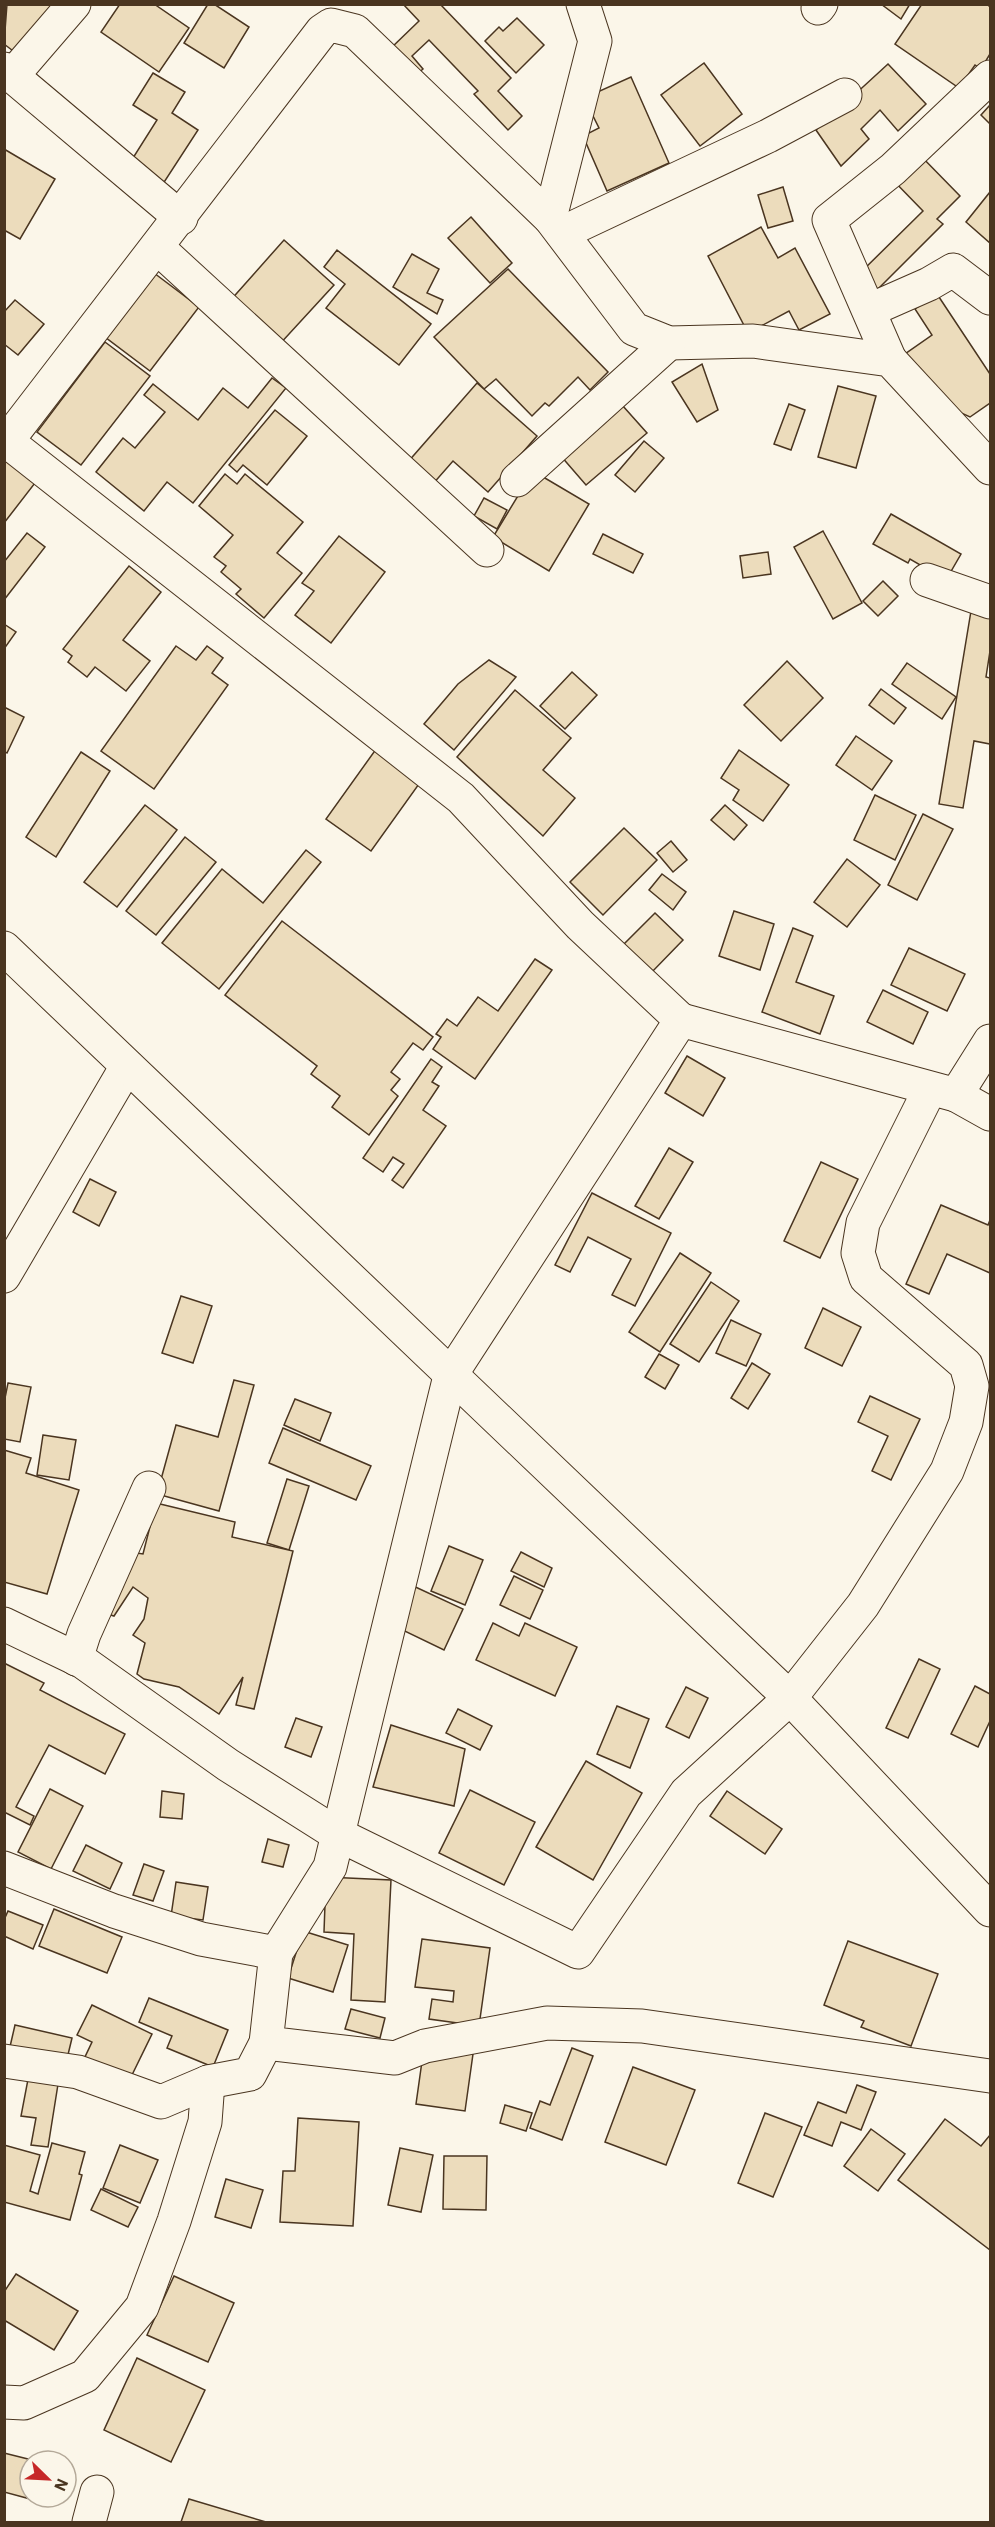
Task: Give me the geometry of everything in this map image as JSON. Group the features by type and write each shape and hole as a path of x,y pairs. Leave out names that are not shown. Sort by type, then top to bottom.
{"street":[{"path":"74,4 8,72 181,218"},
{"path":"556,226 596,41 583,4"},
{"path":"890,360 753,341 669,343 634,329 556,226 355,31 332,25 322,31 158,248 6,442 461,798 580,925 681,1020 943,1092 990,1114"},
{"path":"990,77 893,169 829,220 890,360 990,468"},
{"path":"556,226 768,136 845,95"},
{"path":"158,248 487,550"},
{"path":"870,310 929,284 953,270 990,298"},
{"path":"517,480 669,343"},
{"path":"927,580 990,602"},
{"path":"4,948 790,1698 990,1910"},
{"path":"4,2061 78,2072 161,2102 208,2082 250,2074 266,2043 276,1953 330,1868 450,1376 681,1020"},
{"path":"4,1624 76,1659 218,1758 337,1834 578,1952 686,1793 790,1698 863,1605 947,1471 976,1430 972,1386 966,1365 866,1278 858,1253 863,1223 943,1092 990,1041"},
{"path":"4,1276 127,1066"},
{"path":"76,1659 149,1488"},
{"path":"4,1868 114,1911 201,1939 276,1953"},
{"path":"266,2043 395,2058 425,2046 547,2023 642,2026 990,2076"},
{"path":"4,2402 24,2403 85,2376 142,2307 174,2221 205,2122 208,2082"}],"building":[{"path":"7,4 52,4 57,9 21,57 4,44"},
{"path":"120,4 154,4 189,28 159,72 101,32"},
{"path":"208,4 214,4 249,27 224,68 184,43"},
{"path":"403,4 440,4 511,78 498,91 522,116 508,130 474,94 478,91 429,40 412,56 423,69 415,76 389,50 419,21"},
{"path":"881,4 910,4 901,19"},
{"path":"922,4 987,4 990,7 990,54 981,69 975,65 959,88 895,44"},
{"path":"517,18 544,45 516,73 485,41 499,27 503,31"},
{"path":"704,63 742,114 700,146 661,95"},
{"path":"888,64 926,104 898,131 880,110 861,129 869,139 841,166 816,130"},
{"path":"153,73 185,92 172,113 198,130 159,190 126,169 157,120 133,105"},
{"path":"631,77 669,163 607,191 583,136 599,128 584,98"},
{"path":"990,105 990,124 981,115"},
{"path":"4,149 55,179 20,239 4,230"},
{"path":"916,151 960,196 937,219 943,224 874,293 857,276 923,211 890,177"},
{"path":"783,187 793,221 768,228 758,195"},
{"path":"990,192 990,243 966,222"},
{"path":"471,217 512,263 490,283 448,238"},
{"path":"761,227 778,258 795,248 830,314 799,330 789,311 748,333 708,256"},
{"path":"284,240 334,285 278,346 229,302"},
{"path":"337,250 431,324 399,365 326,308 345,284 324,267"},
{"path":"412,254 439,269 427,293 443,300 437,314 393,287"},
{"path":"508,269 608,372 590,390 578,377 549,406 545,403 532,416 496,379 484,389 434,337"},
{"path":"154,273 199,307 150,371 105,337"},
{"path":"937,294 990,374 990,403 970,417 950,408 905,354 932,335 915,309"},
{"path":"15,300 44,324 18,355 4,344 4,312"},
{"path":"105,342 150,376 81,465 37,432"},
{"path":"702,364 718,410 697,422 672,382"},
{"path":"272,378 286,388 193,503 167,482 144,511 96,472 123,438 135,448 165,412 144,395 153,384 198,420 223,388 248,408"},
{"path":"477,383 537,436 488,492 453,461 432,485 407,463"},
{"path":"838,386 876,396 856,468 818,457"},
{"path":"614,396 647,433 586,485 554,448"},
{"path":"789,404 805,410 791,450 774,444"},
{"path":"275,410 307,436 267,485 243,465 237,472 229,465"},
{"path":"644,441 664,458 635,492 615,475"},
{"path":"6,461 35,483 4,523 4,462"},
{"path":"533,471 589,504 549,571 493,537"},
{"path":"225,474 237,484 245,474 303,522 277,553 302,573 264,618 236,594 241,589 221,572 226,566 214,557 233,535 199,506"},
{"path":"484,498 507,510 497,529 474,516"},
{"path":"891,514 961,554 946,580 910,559 908,563 873,544"},
{"path":"823,531 862,603 833,619 794,547"},
{"path":"27,533 45,547 4,600 4,562"},
{"path":"603,534 643,554 633,573 593,554"},
{"path":"339,536 385,572 331,643 295,615 314,591 302,583"},
{"path":"768,552 771,574 743,578 740,556"},
{"path":"129,566 161,592 123,640 150,661 126,691 95,667 87,677 68,662 72,656 63,649"},
{"path":"883,581 898,596 878,616 863,601"},
{"path":"971,611 990,614 990,651 986,677 990,678 990,744 974,741 963,808 939,804"},
{"path":"4,624 16,632 4,649"},
{"path":"176,646 196,660 207,646 223,658 212,673 228,685 154,789 101,751"},
{"path":"489,660 516,677 454,750 424,724 458,684"},
{"path":"787,661 823,698 781,741 744,705"},
{"path":"907,663 956,697 942,719 892,684"},
{"path":"572,672 597,695 565,729 540,706"},
{"path":"881,689 906,708 894,724 869,705"},
{"path":"515,690 571,738 543,770 575,798 543,836 457,757"},
{"path":"4,707 24,717 7,753 4,751"},
{"path":"856,736 892,761 872,790 836,765"},
{"path":"379,745 424,777 371,851 326,819"},
{"path":"739,750 789,785 763,821 733,800 739,790 721,778"},
{"path":"81,752 110,771 56,857 26,837"},
{"path":"875,795 916,815 895,860 854,840"},
{"path":"145,805 177,830 117,907 84,882"},
{"path":"725,805 747,825 734,840 711,820"},
{"path":"923,814 953,829 917,900 888,885"},
{"path":"624,828 657,860 603,915 570,882"},
{"path":"185,837 216,862 156,935 126,911"},
{"path":"671,841 687,860 673,872 657,853"},
{"path":"306,850 321,862 219,989 162,943 222,869 263,903"},
{"path":"847,859 880,885 847,927 814,902"},
{"path":"662,874 686,892 673,910 649,890"},
{"path":"734,911 774,924 760,970 719,956"},
{"path":"655,913 683,940 651,973 623,945"},
{"path":"282,921 433,1037 423,1050 413,1043 391,1072 400,1079 391,1090 398,1096 369,1135 332,1107 340,1096 311,1074 317,1066 225,995"},
{"path":"793,928 813,936 796,982 834,996 820,1034 762,1012"},
{"path":"909,948 965,974 947,1011 891,985"},
{"path":"535,959 552,970 475,1079 433,1049 441,1037 436,1034 447,1019 457,1026 478,997 498,1011"},
{"path":"883,990 928,1012 913,1044 867,1022"},
{"path":"687,1056 725,1078 703,1116 665,1093"},
{"path":"431,1059 442,1067 432,1082 439,1086 423,1110 446,1126 403,1188 392,1180 404,1164 393,1157 383,1172 363,1158"},
{"path":"669,1148 693,1162 659,1219 635,1206"},
{"path":"821,1162 858,1179 820,1258 784,1241"},
{"path":"90,1179 116,1192 99,1226 73,1212"},
{"path":"592,1193 671,1233 635,1306 612,1295 631,1259 588,1237 570,1272 555,1265"},
{"path":"941,1205 988,1225 990,1220 990,1273 947,1254 929,1294 906,1284"},
{"path":"680,1253 711,1273 660,1352 629,1332"},
{"path":"711,1282 739,1301 699,1362 670,1344"},
{"path":"181,1296 212,1306 193,1363 162,1353"},
{"path":"823,1308 861,1327 842,1366 805,1348"},
{"path":"731,1320 761,1334 746,1366 716,1353"},
{"path":"659,1354 679,1365 665,1389 645,1377"},
{"path":"752,1363 770,1374 748,1409 731,1398"},
{"path":"234,1380 254,1385 219,1511 157,1494 176,1425 218,1437"},
{"path":"8,1383 31,1387 20,1442 4,1439 4,1403"},
{"path":"870,1396 920,1419 891,1480 872,1471 888,1436 858,1422"},
{"path":"295,1399 331,1413 320,1441 284,1425"},
{"path":"283,1428 371,1466 356,1500 269,1463"},
{"path":"43,1435 76,1440 69,1480 37,1475"},
{"path":"4,1450 31,1458 26,1473 79,1490 47,1594 4,1582"},
{"path":"287,1479 309,1486 289,1550 267,1543"},
{"path":"156,1503 235,1522 232,1537 293,1551 254,1709 236,1705 243,1677 219,1714 179,1687 144,1679 137,1674 145,1643 133,1635 144,1619 148,1598 133,1587 114,1616 104,1613 130,1552 143,1554"},
{"path":"449,1546 483,1560 465,1605 431,1591"},
{"path":"521,1552 552,1568 544,1587 511,1571"},
{"path":"514,1576 543,1590 530,1619 500,1605"},
{"path":"409,1584 463,1609 444,1650 390,1624"},
{"path":"493,1623 519,1636 525,1623 577,1647 555,1696 476,1660"},
{"path":"919,1659 940,1669 908,1738 886,1728"},
{"path":"4,1663 44,1683 40,1690 125,1734 105,1774 49,1745 16,1807 34,1816 30,1825 4,1812"},
{"path":"975,1686 990,1694 990,1721 978,1747 951,1734"},
{"path":"686,1687 708,1698 689,1738 666,1727"},
{"path":"617,1706 649,1719 630,1768 597,1754"},
{"path":"458,1709 492,1726 480,1750 446,1733"},
{"path":"296,1718 322,1727 311,1757 285,1747"},
{"path":"391,1725 465,1749 454,1806 373,1787"},
{"path":"586,1761 642,1793 593,1880 536,1847"},
{"path":"50,1789 83,1806 51,1869 18,1852"},
{"path":"470,1790 535,1822 504,1885 439,1853"},
{"path":"162,1791 184,1794 182,1819 160,1817"},
{"path":"727,1791 782,1829 765,1854 710,1816"},
{"path":"268,1839 289,1845 283,1867 262,1862"},
{"path":"86,1845 122,1863 110,1889 73,1871"},
{"path":"144,1864 164,1871 153,1901 133,1895"},
{"path":"326,1877 391,1880 385,2002 351,2000 354,1934 324,1932"},
{"path":"176,1882 208,1887 203,1920 171,1916"},
{"path":"54,1909 122,1937 107,1973 39,1946"},
{"path":"8,1911 43,1925 33,1949 4,1936 4,1920"},
{"path":"303,1931 348,1945 333,1992 288,1978"},
{"path":"422,1939 490,1948 479,2026 429,2019 432,1999 453,2002 454,1991 415,1987"},
{"path":"848,1941 938,1974 911,2046 861,2027 864,2021 824,2005"},
{"path":"149,1998 228,2030 213,2067 167,2048 172,2036 139,2022"},
{"path":"92,2005 152,2034 129,2081 84,2059 92,2042 77,2035"},
{"path":"351,2009 385,2018 380,2038 345,2029"},
{"path":"15,2025 72,2038 66,2063 9,2051"},
{"path":"424,2047 473,2054 465,2111 416,2104"},
{"path":"572,2048 593,2056 562,2140 530,2128 540,2101 550,2105"},
{"path":"633,2067 695,2090 666,2165 605,2142"},
{"path":"29,2074 59,2078 48,2147 31,2145 36,2118 21,2116"},
{"path":"857,2085 876,2092 861,2130 841,2122 832,2146 804,2135 818,2102 846,2113"},
{"path":"505,2105 532,2113 526,2131 500,2123"},
{"path":"765,2113 802,2127 773,2197 738,2183"},
{"path":"298,2118 359,2122 353,2226 280,2222 283,2171 295,2171"},
{"path":"945,2119 981,2146 990,2135 990,2250 898,2180"},
{"path":"871,2129 905,2154 878,2191 844,2166"},
{"path":"52,2143 85,2152 79,2174 82,2175 70,2220 4,2202 4,2145 40,2155 30,2191 38,2194"},
{"path":"120,2145 158,2160 140,2203 103,2188"},
{"path":"400,2148 433,2155 421,2212 388,2205"},
{"path":"444,2156 487,2156 486,2210 443,2209"},
{"path":"226,2179 263,2190 251,2228 215,2217"},
{"path":"101,2189 138,2207 128,2227 91,2210"},
{"path":"16,2274 78,2311 54,2350 4,2320 4,2292"},
{"path":"174,2276 234,2303 208,2362 147,2335"},
{"path":"137,2358 205,2390 171,2462 104,2430"},
{"path":"4,2453 18,2456 18,2496 4,2492"},
{"path":"189,2499 266,2522 181,2522"}]}
